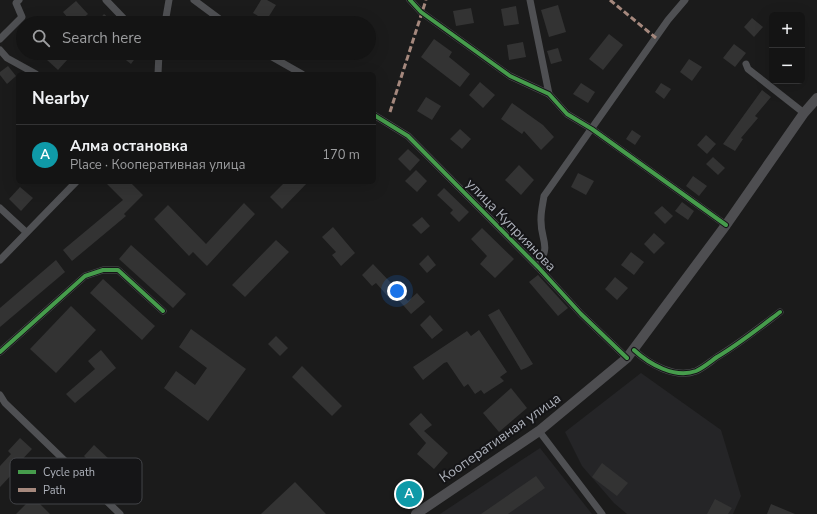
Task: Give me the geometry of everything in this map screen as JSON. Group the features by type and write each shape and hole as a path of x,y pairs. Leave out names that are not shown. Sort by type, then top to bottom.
{"main road":[{"name":"Кооперативная улица","path":"416,514 539,431 631,354 726,225 804,113 817,98"}],"street":[{"path":"19,0 16,3 22,16"},
{"path":"106,0 121,16"},
{"path":"166,16 169,0"},
{"path":"194,0 215,16"},
{"path":"410,0 421,12 510,76 549,94 567,114 592,129 726,225"},
{"path":"530,0 549,94"},
{"path":"538,267 545,254 545,239 541,219 544,196 668,20 685,0"},
{"path":"0,38 16,23"},
{"path":"0,50 7,58 32,72"},
{"path":"158,60 158,72"},
{"path":"277,60 298,72"},
{"path":"746,64 748,68 804,113"},
{"name":"улица Куприянова","path":"376,116 408,136 538,267 581,314 631,354 663,369 676,372 695,371 741,342 780,312"},
{"path":"0,260 74,184"},
{"path":"0,208 26,232"},
{"path":"0,352 85,276 103,270 118,270 163,311"},
{"path":"0,395 5,403 62,458"},
{"path":"539,431 602,514"},
{"path":"110,504 120,514"}],"shaded area":[{"path":"641,373 721,430 741,496 733,514 627,514 614,503 582,466 565,432"},
{"path":"540,448 592,514 440,514"}],"building":[{"path":"261,0 267,0 276,5 269,16 258,16 253,13"},
{"path":"76,1 88,14 86,16 66,16 63,12"},
{"path":"558,5 566,32 549,37 541,10"},
{"path":"516,6 519,24 504,26 501,9"},
{"path":"471,8 474,23 456,26 453,11"},
{"path":"752,18 763,27 754,37 744,27"},
{"path":"609,34 623,45 603,70 589,59"},
{"path":"434,39 452,52 449,57 470,74 460,87 421,57"},
{"path":"523,42 526,57 509,60 507,45"},
{"path":"734,44 746,53 735,67 723,58"},
{"path":"558,48 562,61 551,64 547,51"},
{"path":"689,59 702,67 692,81 680,72"},
{"path":"47,60 67,60 58,70"},
{"path":"126,60 134,60 131,64"},
{"path":"8,66 16,76 7,84 0,75 0,72"},
{"path":"480,82 495,95 483,108 469,95"},
{"path":"581,83 595,92 588,103 573,94"},
{"path":"661,83 671,89 664,99 655,92"},
{"path":"762,90 771,97 755,116 758,118 741,138 743,139 735,151 723,144"},
{"path":"426,97 441,106 432,120 417,111"},
{"path":"512,103 543,125 554,137 541,150 524,131 522,134 501,119"},
{"path":"460,129 471,139 462,149 450,139"},
{"path":"632,130 641,136 635,145 626,139"},
{"path":"706,135 716,144 707,154 697,145"},
{"path":"408,149 420,160 410,171 398,159"},
{"path":"713,157 725,168 718,175 706,164"},
{"path":"519,165 534,180 521,195 505,180"},
{"path":"416,170 427,181 417,192 405,181"},
{"path":"578,173 594,181 586,195 571,187"},
{"path":"693,176 707,186 699,196 686,186"},
{"path":"107,184 132,184 143,195 124,214 126,216 72,261 63,250 123,200"},
{"path":"283,184 306,184 282,209 270,197"},
{"path":"20,187 33,198 21,211 9,199"},
{"path":"444,188 469,212 459,222 450,213 453,210 437,195"},
{"path":"682,202 694,211 688,220 675,211"},
{"path":"244,203 255,214 207,266 193,252 189,256 154,219 168,205 206,244"},
{"path":"662,206 673,216 665,224 654,213"},
{"path":"422,217 430,226 421,234 412,225"},
{"path":"333,227 355,253 341,266 332,255 336,252 322,237"},
{"path":"482,228 514,259 495,278 480,264 487,256 471,239"},
{"path":"654,233 665,243 654,254 644,244"},
{"path":"276,240 289,252 245,297 232,285"},
{"path":"131,245 186,294 173,308 119,259"},
{"path":"631,252 644,262 634,275 621,265"},
{"path":"428,255 436,265 427,273 419,264"},
{"path":"56,260 65,272 0,327 0,308"},
{"path":"373,264 408,301 417,293 425,302 411,314 396,297 392,301 376,283 372,286 362,275"},
{"path":"538,275 568,308 558,316 529,282"},
{"path":"615,277 628,288 617,300 605,289"},
{"path":"103,279 155,326 142,340 90,293"},
{"path":"71,306 96,330 56,373 30,349"},
{"path":"499,309 533,364 526,368 521,370 488,315"},
{"path":"430,315 443,330 432,339 420,325"},
{"path":"191,329 246,369 208,421 164,388 176,371 195,385 207,368 179,347"},
{"path":"479,330 507,372 500,377 504,381 484,394 481,390 475,394 468,384 464,387 447,362 423,380 413,367 467,331 471,336"},
{"path":"276,336 288,348 280,356 268,344"},
{"path":"101,350 116,368 75,403 66,394 95,369 88,361"},
{"path":"302,366 342,406 332,416 292,377"},
{"path":"511,388 527,408 499,432 483,413"},
{"path":"421,413 432,425 424,431 448,453 434,469 417,454 426,443 409,424"},
{"path":"20,438 32,449 23,458 10,458 10,476 0,487 0,466 11,454 8,451"},
{"path":"94,445 108,458 86,458 84,456"},
{"path":"602,463 628,483 617,496 592,477"},
{"path":"536,476 545,488 508,514 481,514"},
{"path":"413,481 423,494 404,508 395,495"},
{"path":"295,482 326,514 261,514"},
{"path":"715,499 732,508 728,514 707,514"},
{"path":"26,504 40,504 50,514 16,514"},
{"path":"771,504 795,514 767,514"}],"marked path":[{"path":"390,112 426,0"},
{"path":"610,0 656,38"}],"cycle path":[{"path":"410,0 421,12 510,76 549,94 567,114 592,129 726,225"},
{"path":"376,116 408,136 538,267 581,314 627,358"},
{"path":"0,352 85,276 103,270 118,270 163,311"},
{"path":"634,350 655,365 671,372 688,373 696,371 704,367 780,312"}],"place":[{"name":"Алма остановка","path":"409,494"}]}
